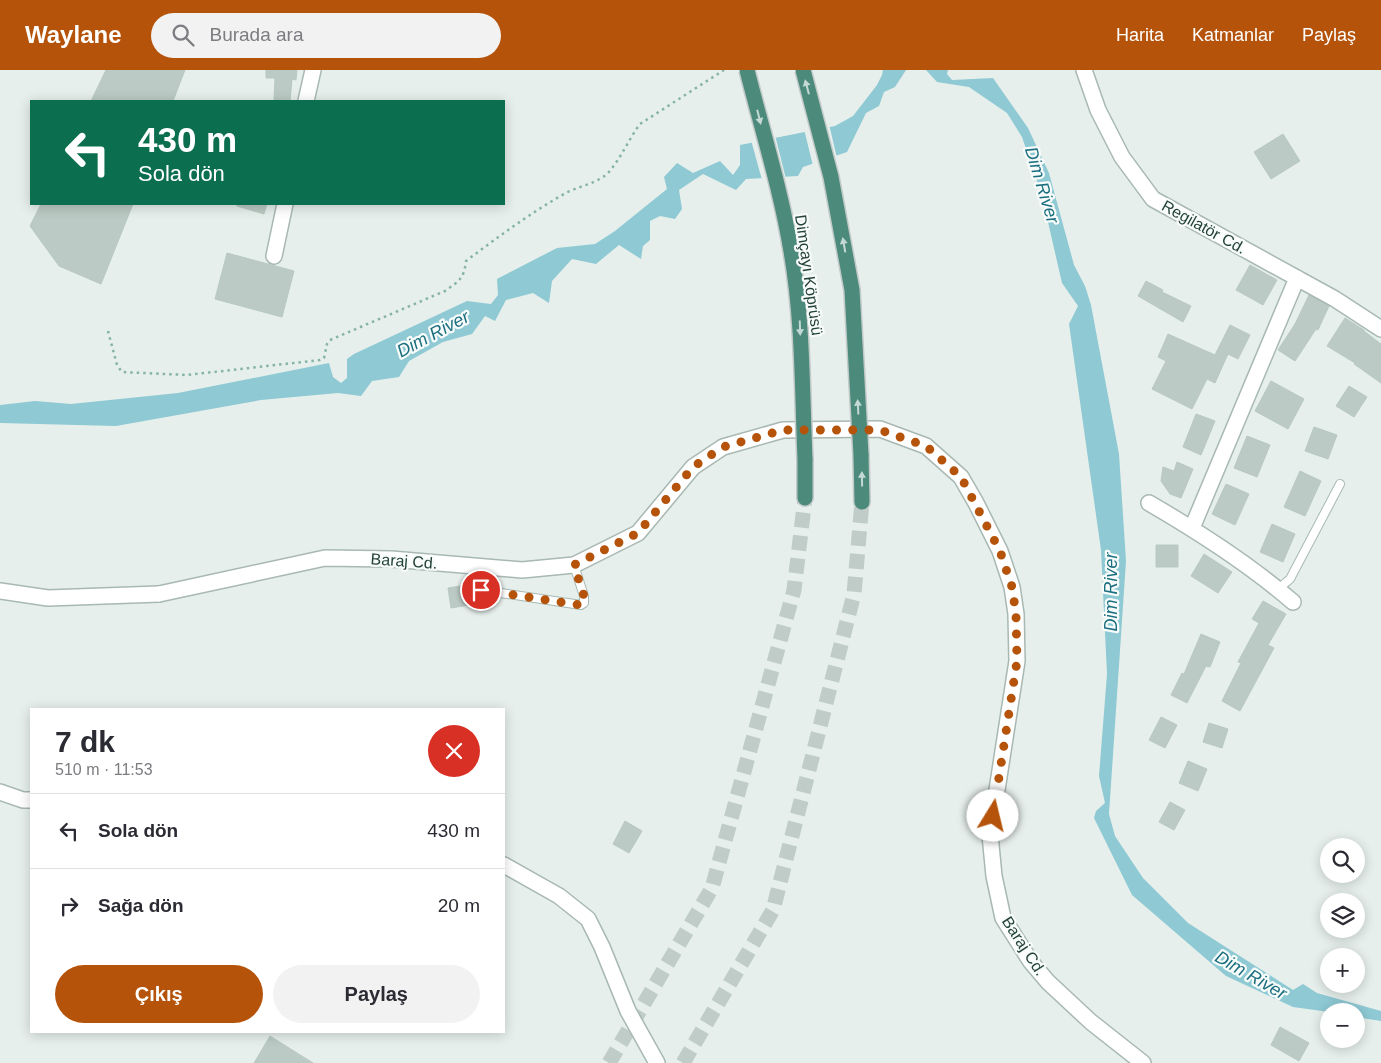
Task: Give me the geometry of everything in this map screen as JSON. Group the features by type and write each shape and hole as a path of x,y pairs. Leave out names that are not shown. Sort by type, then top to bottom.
{"highway":[{"name":"Dimçayı Köprüsü","path":"747,70 791,251 799,312 805,498"},
{"path":"802,70 831,177 852,290 862,502"}],"street":[{"path":"306,100 313,70"},
{"name":"Regilatör Cd.","path":"1084,70 1098,110 1122,157 1153,199 1335,299 1381,329"},
{"path":"274,256 285,205"},
{"path":"1192,528 1297,278"},
{"name":"Baraj Cd.","path":"0,591 48,598 160,594 325,558 391,559 522,570 574,565 638,533 693,467 723,447 783,430 880,430 926,446 961,477 1000,551 1012,587 1016,614 1017,661 990,836 994,876 1003,918 1031,962 1048,982 1091,1022 1143,1063"},
{"path":"1149,503 1192,528 1278,589 1293,602"},
{"path":"0,792 23,800 30,800"},
{"path":"505,866 559,896 588,919 602,947 628,1011 657,1063"}],"lane":[{"path":"1278,589 1290,579 1340,484"},
{"path":"481,590 580,605 584,603 584,596 574,565"}],"path":[{"path":"108,331 117,365 122,372 187,375 320,360 324,358 327,344 330,340 445,291 462,279 466,261 524,218 566,193 604,177 616,163 630,137 640,124 724,70"}],"water":[{"name":"Dim River","path":"883,70 906,70 895,87 884,92 879,106 866,113 847,152 803,167 798,176 746,179 736,190 703,174 679,190 682,209 675,219 660,216 650,221 650,240 643,246 641,259 619,245 596,264 572,259 552,281 549,303 533,293 506,300 495,321 485,316 472,334 443,342 409,361 399,377 372,381 361,396 338,393 261,400 116,426 0,423 0,405 35,401 71,404 178,393 329,363 333,377 341,383 347,378 347,359 354,354 467,301 491,304 498,295 497,279 557,248 595,244 615,231 667,189 664,177 677,163 693,173 720,161 733,175 740,165 740,145 835,126 853,116 877,85"},
{"name":"Dim River","path":"926,70 948,70 947,74 952,80 993,78 1028,128 1049,173 1074,265 1085,286 1091,305 1119,454 1126,561 1109,814 1115,836 1143,878 1188,923 1293,990 1303,984 1317,993 1353,1003 1320,1003 1320,1011 1293,1007 1226,976 1132,895 1094,818 1096,811 1105,803 1099,776 1107,674 1101,550 1069,324 1078,306 1062,283 1042,196 1022,137 1007,113 969,87 937,82"},
{"path":"1365,1006 1381,1011 1381,1021 1365,1018"}],"pier":[{"path":"829,124 837,158 813,166 804,129"},
{"path":"775,135 786,179 762,180 751,140"}],"building":[{"path":"106,70 185,70 173,100 91,100"},
{"path":"266,70 297,70 296,80 292,79 290,100 274,100 275,78 266,78"},
{"path":"1283,134 1300,161 1271,179 1254,152"},
{"path":"40,205 133,205 101,284 59,266 30,226"},
{"path":"237,205 267,205 264,214"},
{"path":"227,253 294,271 282,317 215,299"},
{"path":"1250,265 1277,280 1263,305 1236,290"},
{"path":"1146,281 1163,290 1162,292 1191,306 1183,322 1138,296"},
{"path":"1309,295 1329,306 1318,330 1316,329 1295,361 1278,350 1295,324"},
{"path":"1345,318 1381,344 1381,383 1355,363 1327,346"},
{"path":"1230,325 1250,335 1238,359 1228,354 1215,383 1207,379 1192,409 1152,389 1166,361 1158,357 1168,334 1215,355"},
{"path":"1271,381 1304,399 1288,429 1255,411"},
{"path":"1349,386 1367,397 1354,417 1336,406"},
{"path":"1196,414 1215,421 1201,455 1183,447"},
{"path":"1314,427 1337,435 1328,459 1305,451"},
{"path":"1247,436 1270,445 1257,477 1234,468"},
{"path":"1177,462 1193,469 1181,498 1170,494 1161,481 1163,467 1174,471"},
{"path":"1300,471 1321,481 1305,516 1284,507"},
{"path":"1226,484 1249,494 1235,525 1212,514"},
{"path":"1272,524 1295,534 1283,562 1260,552"},
{"path":"1156,545 1178,545 1178,567 1156,567"},
{"path":"1204,554 1232,572 1218,593 1191,576"},
{"path":"472,584 475,604 451,608 448,588"},
{"path":"1263,601 1286,614 1268,645 1274,648 1240,711 1222,701 1241,663 1238,662 1259,623 1252,619"},
{"path":"1201,634 1220,642 1210,667 1206,666 1187,703 1171,695 1182,673 1184,674"},
{"path":"1161,717 1177,725 1165,748 1149,740"},
{"path":"1209,723 1228,729 1222,748 1203,742"},
{"path":"1188,761 1207,769 1198,791 1179,783"},
{"path":"1170,802 1185,810 1174,830 1159,822"},
{"path":"625,821 642,831 629,853 613,844"},
{"path":"1280,1027 1309,1043 1299,1061 1271,1045"},
{"path":"270,1036 313,1063 254,1063"}],"tunnel":[{"path":"609,1063 712,888 794,590 805,498"},
{"path":"683,1063 773,910 854,594 862,502"}],"route":[{"path":"481,590 580,605 584,603 584,596 574,565 638,533 693,467 723,447 783,430 880,430 926,446 961,477 1000,551 1012,587 1016,614 1017,661 993,816"}]}
